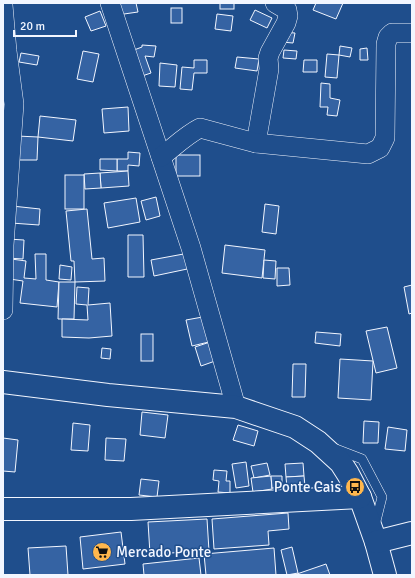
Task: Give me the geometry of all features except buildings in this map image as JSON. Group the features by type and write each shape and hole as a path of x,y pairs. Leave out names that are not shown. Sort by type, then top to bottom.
{"street":[{"path":"110,3 191,248 236,406"},
{"path":"256,143 269,69 268,58 288,16 287,10 275,3"},
{"path":"3,5 5,51 14,104 8,128 3,310"},
{"path":"161,157 190,133 200,128 256,143 368,154 380,148 385,138 386,44 388,37 392,33 412,33"},
{"path":"3,382 108,395 236,406 294,427 318,442 341,463 348,474 360,497 385,575"},
{"path":"3,509 131,509 360,497"},
{"path":"374,538 412,533"}],"lane":[{"path":"318,442 362,459 366,465 382,497 374,538"}],"place":[{"name":"Ponte Cais","path":"355,487"},
{"name":"Mercado Ponte","path":"102,552"}]}
